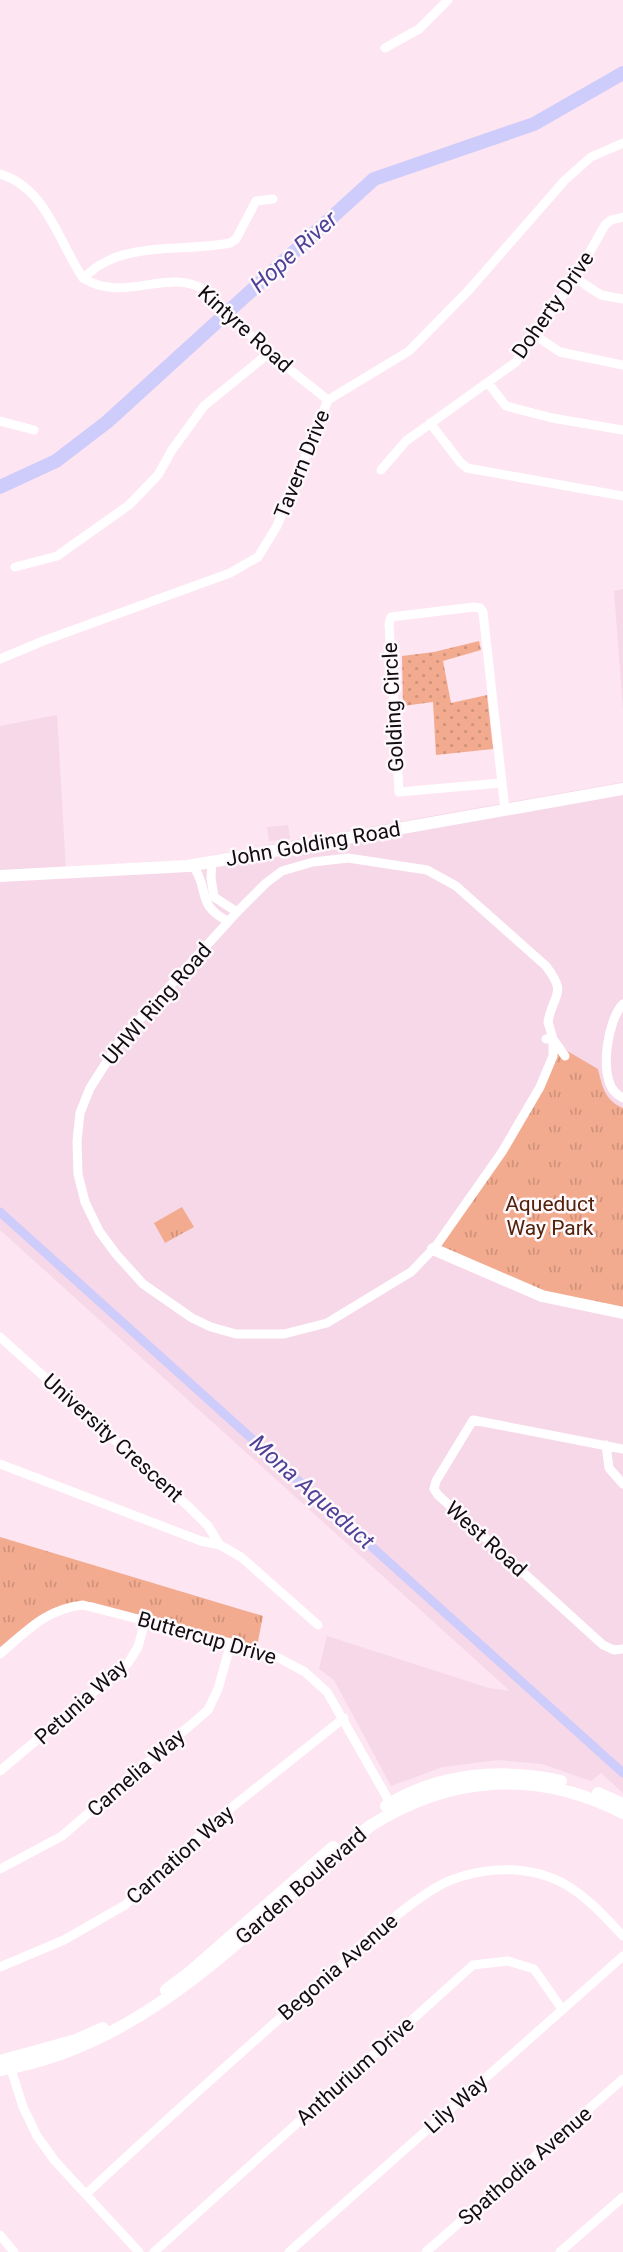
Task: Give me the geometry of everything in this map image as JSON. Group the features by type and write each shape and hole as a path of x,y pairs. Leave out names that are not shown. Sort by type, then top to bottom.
{"street":[{"path":"385,48 419,29 448,0"},
{"name":"Tavern Drive","path":"0,659 43,640 230,573 258,557 277,526 328,400 409,351 468,291 565,180 591,157 623,143"},
{"path":"0,174 22,184 37,198 83,278 101,264 121,256 230,243 236,240 257,201 273,199"},
{"name":"Doherty Drive","path":"381,470 406,441 516,362 575,278 605,225 611,220 623,218"},
{"name":"Kintyre Road","path":"83,278 94,286 116,289 192,283 204,290 255,341 328,400"},
{"path":"575,278 601,295 623,299"},
{"path":"536,336 560,352 623,365"},
{"path":"15,567 57,556 129,505 158,475 172,450 204,406 269,353"},
{"path":"488,383 506,406 552,418 623,430"},
{"path":"0,421 34,430"},
{"path":"430,423 460,463 467,468 623,496"},
{"name":"Golding Circle","path":"501,783 398,792 389,624 391,617 474,607 483,612 505,810"},
{"name":"John Golding Road","path":"0,876 193,866 623,789"},
{"name":"UHWI Ring Road","path":"348,858 427,870 456,886 546,966 559,988 548,1022 553,1056 549,1067 502,1152 433,1249 411,1272 327,1323 284,1334 236,1334 211,1327 192,1318 143,1284 99,1231 85,1202 78,1174 79,1121 90,1088 120,1041 228,921 282,871 313,862 348,858"},
{"path":"212,862 214,897 236,912"},
{"path":"193,866 197,871 206,903 228,921"},
{"path":"623,1004 617,1010 611,1026 606,1059 609,1082 614,1092 623,1098"},
{"path":"550,1039 565,1056"},
{"path":"433,1249 542,1296 623,1313"},
{"name":"University Crescent","path":"0,1337 189,1507 208,1526 220,1545"},
{"name":"West Road","path":"623,1449 473,1420 436,1481 434,1489 603,1645 614,1650 623,1649"},
{"path":"606,1445 609,1468 623,1484"},
{"name":"University Crescent","path":"0,1464 192,1538 220,1545 241,1557 318,1625"},
{"name":"Buttercup Drive","path":"0,1654 46,1616 65,1607 83,1605 279,1657 305,1672 327,1692 393,1807"},
{"name":"Petunia Way","path":"0,1771 128,1664 138,1647 145,1620"},
{"name":"Camelia Way","path":"0,1869 62,1836 208,1710 232,1643"},
{"name":"Carnation Way","path":"0,1967 64,1940 125,1905 221,1816 344,1718"},
{"name":"Garden Boulevard","path":"5,2065 83,2047 150,2011 212,1965 347,1843 393,1807 439,1783 463,1777 536,1775 567,1782 623,1804"},
{"name":"Garden Boulevard","path":"393,1807 455,1788 478,1784 521,1783 572,1792 623,1813"},
{"name":"Begonia Avenue","path":"86,2194 281,2017 407,1908 438,1885 460,1877 498,1870 545,1874 565,1882 623,1936"},
{"name":"Lily Way","path":"289,2252 623,1956"},
{"name":"Anthurium Drive","path":"154,2252 473,1965 508,1961 534,1969 562,2009"},
{"path":"5,2065 37,2136 55,2161 139,2252"},
{"name":"Spathodia Avenue","path":"426,2252 623,2079"},
{"path":"560,2252 623,2197"},
{"path":"0,2235 14,2252"}],"shaded area":[{"path":"623,589 623,709 614,591"},
{"path":"57,715 66,870 167,866 218,854 623,782 623,1793 601,1773 591,1781 542,1764 498,1760 443,1767 391,1786 334,1680 319,1669 327,1636 489,1688 510,1691 0,1230 0,726"},
{"path":"288,825 290,839 269,841 267,827"}],"green space":[{"path":"479,641 481,650 443,661 451,703 487,695 493,749 436,755 433,702 403,706 402,656 434,652"},
{"name":"Aqueduct Way Park","path":"557,1045 598,1069 608,1097 623,1108 623,1310 543,1293 438,1247 495,1167"},
{"path":"182,1207 194,1227 165,1243 154,1223"},
{"path":"0,1537 263,1616 257,1646 91,1602 51,1609 0,1647"}],"waterway":[{"name":"Hope River","path":"0,487 56,461 107,422 374,179 534,124 623,73"},
{"name":"Mona Aqueduct","path":"0,1212 623,1773"}]}
